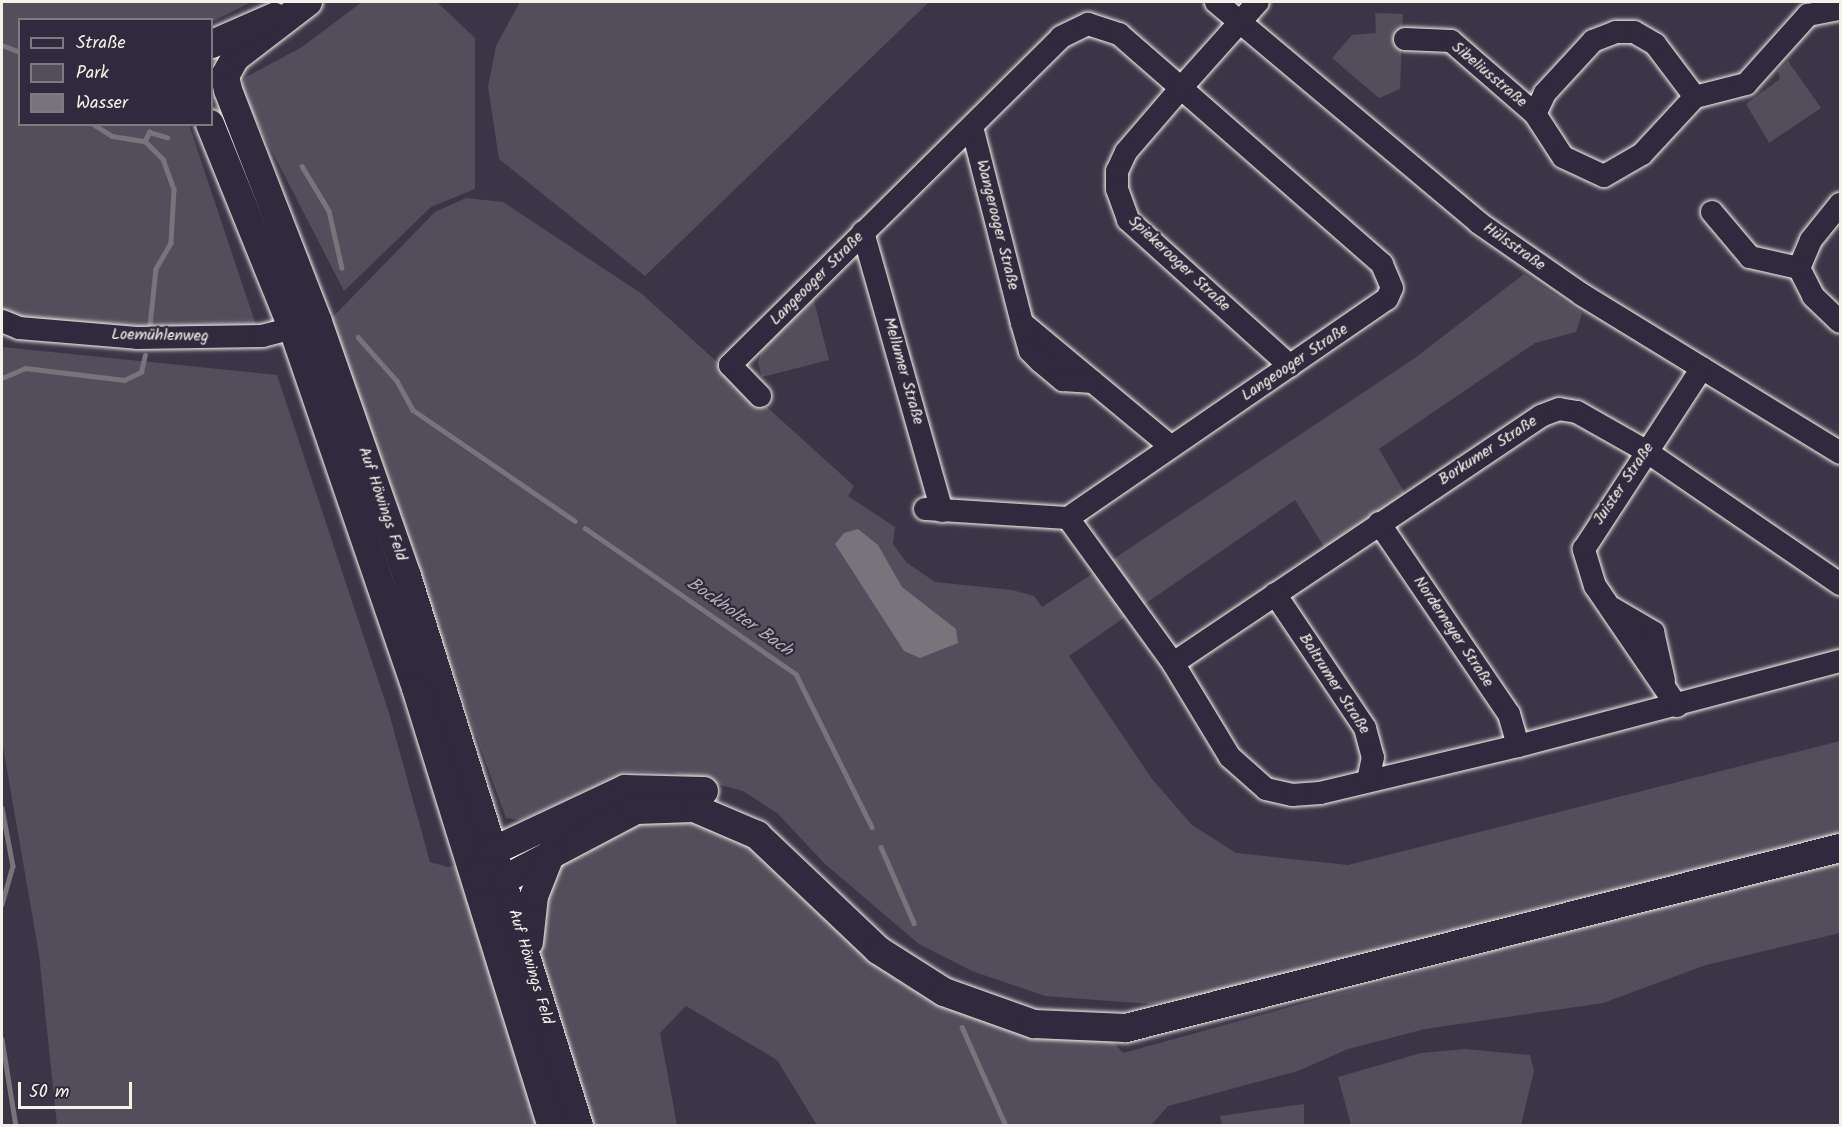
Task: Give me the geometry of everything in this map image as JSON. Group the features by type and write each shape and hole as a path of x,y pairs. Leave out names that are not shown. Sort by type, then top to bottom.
{"main road":[{"name":"Auf Höwings Feld","path":"213,44 303,5"},
{"name":"Auf Höwings Feld","path":"303,5 235,58 225,75 305,325 490,878 552,1125"},
{"name":"Auf Höwings Feld","path":"211,126 305,325 407,576 494,850 490,878 528,959 579,1125"},
{"path":"494,850 625,789 698,790 763,816 892,940 971,987 1023,1004 1083,1013 1225,1007"},
{"path":"490,878 551,853 636,810 694,808 757,836 878,950 944,992 1034,1024 1086,1029 1157,1025 1840,848"},
{"path":"528,959 534,896 551,853"}],"street":[{"name":"Hülsstraße","path":"1216,2 1479,223 1702,368 1840,453"},
{"path":"1181,88 1258,2"},
{"path":"1695,97 1746,84 1804,8 1840,9"},
{"name":"Langeooger Straße","path":"760,396 730,365 1060,37 1088,24 1119,34 1390,273 1392,288 1387,299 1068,518"},
{"name":"Sibeliusstraße","path":"1405,39 1451,41 1536,114 1563,157 1604,176 1642,154 1695,97 1655,44 1634,32 1616,32 1593,41 1545,93 1536,114"},
{"name":"Spiekerooger Straße","path":"1181,88 1126,152 1117,171 1120,205 1128,220 1290,366"},
{"name":"Wangerooger Straße","path":"972,127 1022,323 1170,446"},
{"path":"1840,204 1811,240 1799,268 1813,296 1840,322"},
{"path":"1712,212 1750,257 1799,268"},
{"name":"Mellumer Straße","path":"863,232 933,510 1068,518"},
{"name":"Loemühlenweg","path":"2,321 19,328 137,338 262,336 305,325"},
{"name":"Juister Straße","path":"1671,698 1608,606 1585,567 1584,549 1702,368"},
{"name":"Borkumer Straße","path":"1173,663 1379,523 1559,409 1577,412 1646,451 1840,584"},
{"path":"1068,518 1173,663 1230,757 1266,789 1320,793 1518,746 1671,698 1840,661"},
{"name":"Norderneyer Straße","path":"1379,523 1509,714 1518,746"},
{"name":"Baltrumer Straße","path":"1275,594 1365,728 1373,757 1368,780"}],"green space":[{"path":"2,2 251,2 213,21 213,18 18,18 18,126 189,126 257,328 120,331 2,320"},
{"path":"362,2 437,2 475,38 475,189 431,207 344,291 240,89 246,77 302,47"},
{"path":"520,2 929,2 645,276 499,159 488,87 496,46"},
{"path":"1375,13 1403,14 1400,89 1379,98 1332,58 1352,35 1376,33"},
{"path":"1788,61 1821,108 1769,143 1746,104 1780,79 1778,71"},
{"path":"466,198 503,202 642,294 854,486 848,496 895,527 893,544 906,562 935,582 1012,590 1034,596 1042,607 1098,570 1128,615 1069,656 1152,779 1192,825 1236,853 1348,865 1840,741 1840,834 1533,910 1262,987 1150,1004 1045,996 972,971 919,944 825,864 777,813 743,791 672,772 625,772 522,820 506,818 327,323 435,212"},
{"path":"1524,274 1582,313 1576,332 1535,343 1379,449 1406,495 1326,550 1295,500 1142,606 1112,560 1415,358"},
{"path":"812,293 829,360 762,377 758,363 765,339"},
{"path":"2,347 277,375 389,713 430,862 448,867 459,864 539,1125 57,1125 39,954 2,741"},
{"path":"723,821 869,951 1109,1037 1123,1053 1573,929 1840,863 1840,933 1706,965 1603,1003 1425,1029 1348,1049 1298,1071 1168,1106 1151,1125 817,1125 777,1060 686,1006 660,1033 677,1125 591,1125 541,958 540,918 559,863 617,822"},
{"path":"1465,1049 1530,1055 1534,1071 1521,1125 1351,1125 1338,1077 1421,1053"},
{"path":"1304,1104 1304,1125 1222,1125 1220,1116"}],"water":[{"path":"858,529 878,545 902,587 956,629 958,643 920,658 904,651 835,544 844,533"}],"waterway":[{"path":"2,45 18,51"},
{"path":"96,126 112,136 145,141 163,159 174,189 171,243 156,269 150,325"},
{"name":"Bockholter Bach","path":"145,141 149,132 167,137"},
{"name":"Bockholter Bach","path":"302,166 329,211 342,268"},
{"name":"Bockholter Bach","path":"358,337 397,381 413,410 575,521"},
{"path":"2,378 25,368 124,380 141,372 145,355"},
{"name":"Bockholter Bach","path":"585,528 796,674 872,827"},
{"path":"2,808 13,866 2,904"},
{"name":"Bockholter Bach","path":"881,847 914,923"},
{"name":"Bockholter Bach","path":"962,1027 1006,1126"},
{"path":"2,1039 16,1126"}]}
